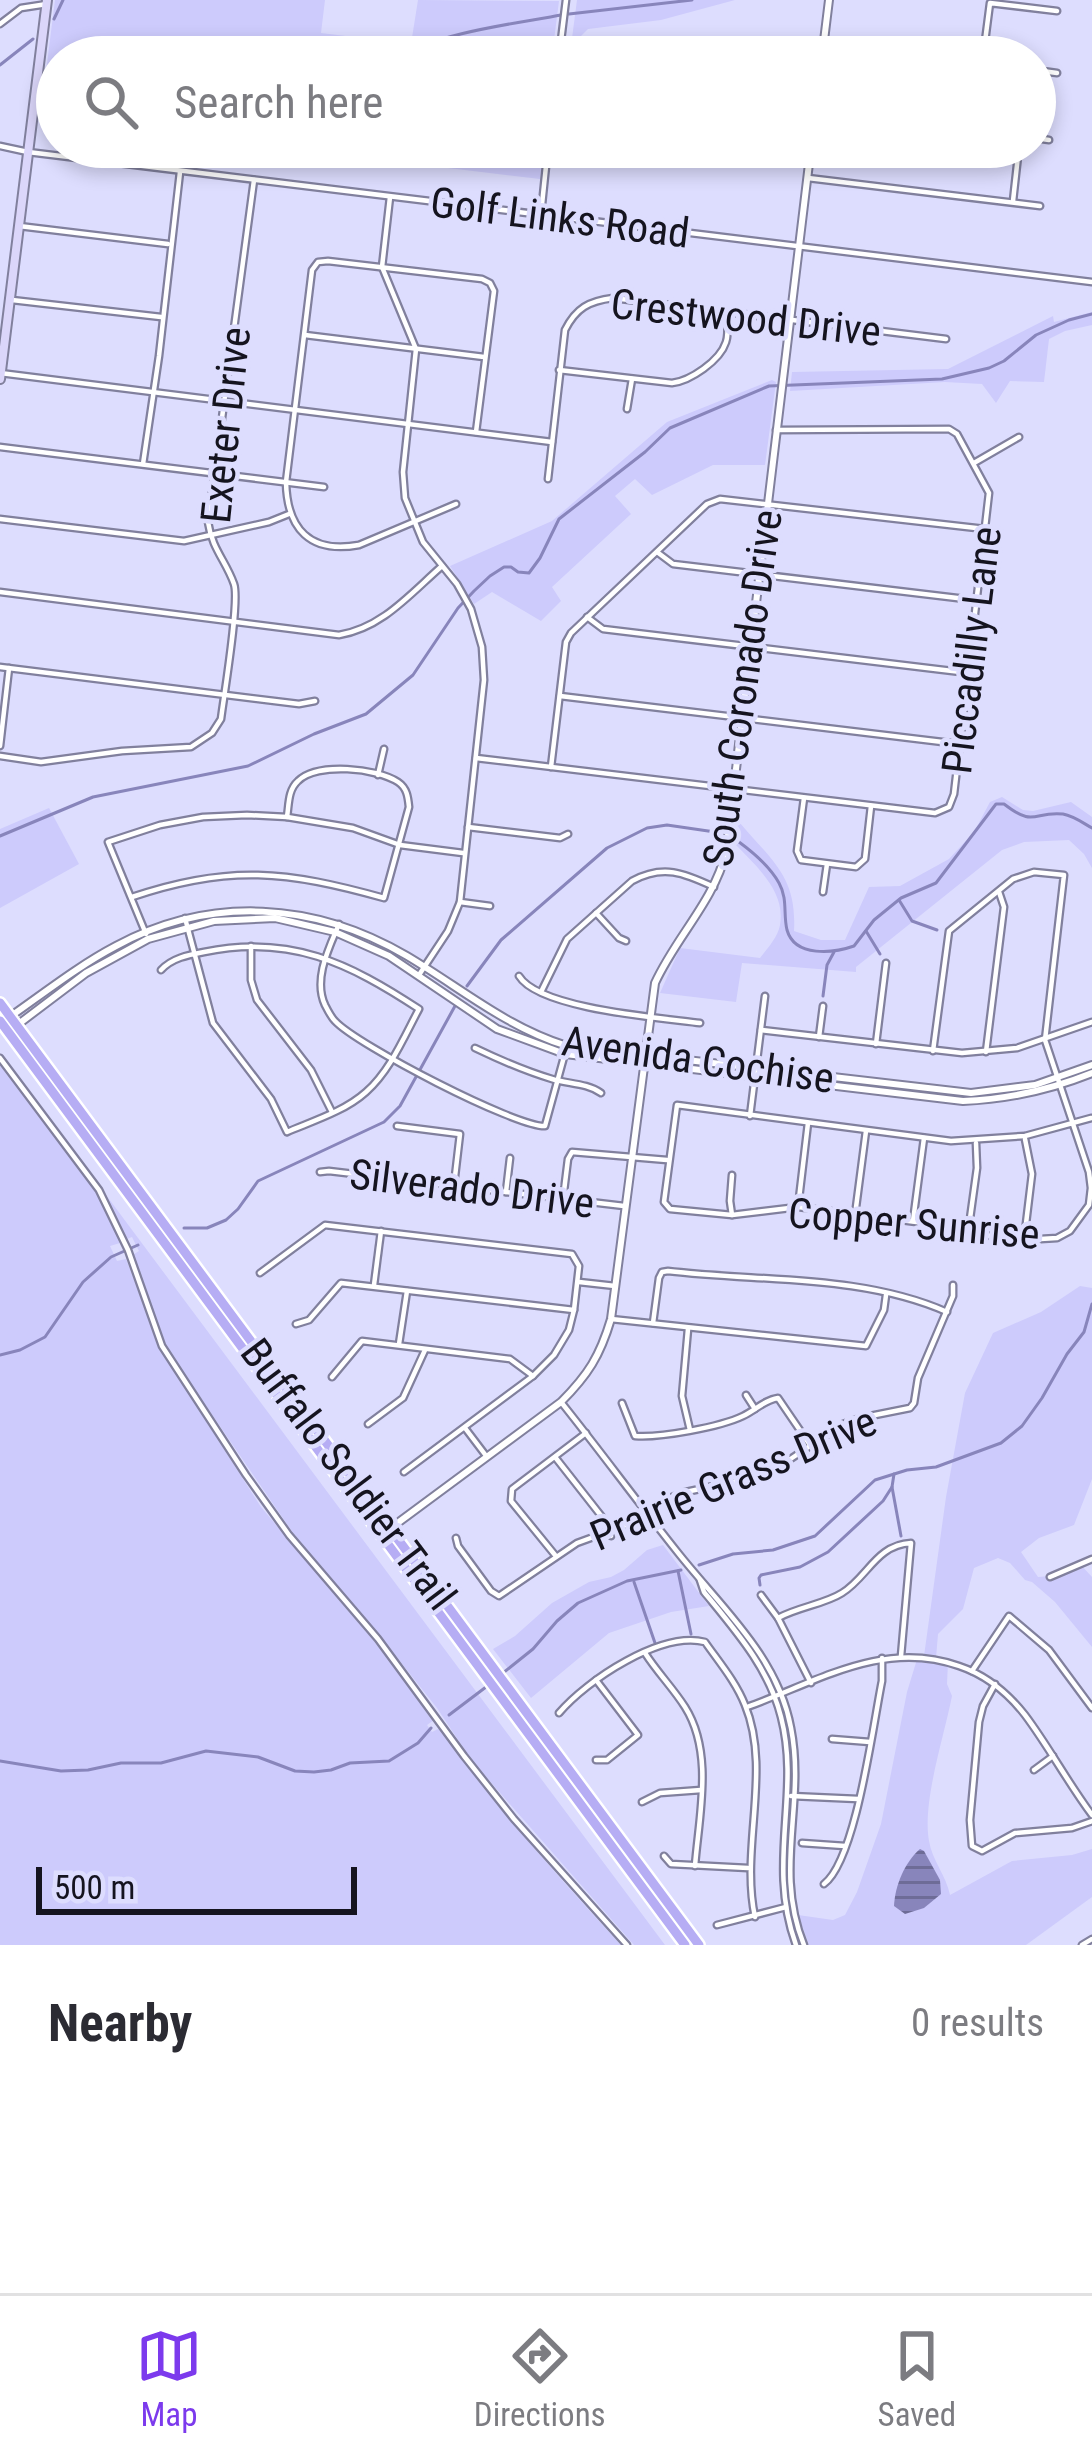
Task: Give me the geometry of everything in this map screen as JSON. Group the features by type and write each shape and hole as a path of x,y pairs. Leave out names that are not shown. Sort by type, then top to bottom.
{"main road":[{"path":"43,36 47,2"},
{"path":"0,375 36,89"},
{"name":"Buffalo Soldier Trail","path":"0,1003 7,1024 699,1945"},
{"name":"Buffalo Soldier Trail","path":"385,1532 685,1945"}],"street":[{"path":"562,36 566,0"},
{"path":"825,36 829,0"},
{"path":"0,24 21,8 47,2"},
{"path":"986,36 990,3 1057,11"},
{"name":"Golf Links Road","path":"0,146 36,153"},
{"name":"Golf Links Road","path":"156,168 1092,282"},
{"path":"541,214 546,168"},
{"name":"South Coronado Drive","path":"385,1532 561,1402 586,1377 602,1349 611,1319 655,983 714,887 725,851 809,168"},
{"path":"1012,203 1016,168"},
{"path":"143,464 180,171"},
{"path":"808,178 1040,206"},
{"name":"Exeter Drive","path":"0,756 41,762 191,747 212,733 221,719 235,586 215,551 208,522 254,180"},
{"path":"390,196 382,267 416,349 405,498 423,542 471,609 482,647 484,680 460,902 448,931 421,971"},
{"path":"19,226 171,245"},
{"path":"0,262 14,263"},
{"path":"456,504 343,548 318,544 296,527 289,514 286,482 312,270 318,262 482,279 490,284 494,291 476,432"},
{"name":"Crestwood Drive","path":"548,479 565,330 571,317 592,300 613,298 946,339"},
{"path":"10,300 161,317"},
{"path":"559,370 672,383 694,376 726,342 728,312"},
{"path":"305,334 485,357"},
{"path":"0,375 552,442"},
{"path":"627,410 632,379"},
{"path":"776,430 941,427 957,434 974,463 1019,437"},
{"path":"0,447 324,487"},
{"name":"Piccadilly Lane","path":"871,806 935,813 949,807 954,794 989,493 974,463"},
{"path":"551,767 566,642 571,633 707,504 720,499 986,529"},
{"path":"0,519 184,541 289,514"},
{"path":"657,551 673,564 976,600"},
{"path":"0,592 339,635 375,624 442,566"},
{"path":"587,617 603,629 969,673"},
{"path":"0,667 299,704 315,700"},
{"path":"0,746 9,668"},
{"path":"560,696 960,744"},
{"path":"379,775 384,749"},
{"path":"476,758 871,806 866,859 856,867 801,860 797,850 804,798"},
{"path":"132,897 191,879 250,873 315,880 384,898 410,807 407,793 396,780 342,768 319,770 295,783 287,817"},
{"path":"147,935 108,842 160,825 247,814 287,817 353,828 400,844 465,853"},
{"path":"468,827 560,838 568,834"},
{"path":"824,892 827,864"},
{"path":"541,992 567,939 632,881 654,871 685,874 714,887"},
{"path":"933,1051 949,931 1023,874 1064,875 1045,1040"},
{"path":"986,1052 1004,907 998,890"},
{"path":"460,902 490,906"},
{"path":"596,913 626,941"},
{"name":"Avenida Cochise","path":"7,1024 147,935 187,922 275,918 337,928 421,971 497,1029 566,1050 964,1101 1001,1099 1092,1069"},
{"path":"161,970 195,954 251,946 289,950 356,970 419,1010 368,1091 287,1132 272,1099 213,1023 195,954 187,922"},
{"path":"337,928 321,977 321,994 334,1021 481,1106 539,1128 545,1126 566,1050"},
{"path":"251,946 251,980 257,1000 311,1070 332,1112"},
{"path":"876,1044 886,963"},
{"path":"519,976 524,985 570,1003 700,1023"},
{"path":"751,1116 765,996"},
{"path":"819,1037 823,1006"},
{"path":"761,1030 933,1051 986,1052 1045,1040 1092,1022"},
{"name":"Copper Sunrise","path":"670,1161 664,1202 670,1209 733,1215 797,1207 1024,1240 1057,1238 1070,1232 1089,1205 1091,1188 1045,1040"},
{"path":"475,1048 515,1067 601,1093"},
{"path":"0,1058 99,1190 134,1266 162,1346 252,1484 378,1639 514,1819 627,1945"},
{"path":"563,1199 572,1152 670,1161 677,1105 976,1141 1025,1136 1092,1118"},
{"path":"797,1207 808,1124"},
{"path":"397,1126 460,1134 454,1185"},
{"path":"854,1215 866,1131"},
{"path":"1024,1240 1032,1174 1025,1136"},
{"path":"913,1222 924,1138"},
{"path":"968,1233 976,1141"},
{"path":"506,1192 510,1158"},
{"name":"Silverado Drive","path":"320,1172 625,1207"},
{"path":"732,1175 733,1215"},
{"path":"260,1273 325,1225 572,1255 579,1266 578,1281 563,1343 533,1376 404,1472"},
{"path":"374,1286 381,1231"},
{"path":"653,1323 662,1272 761,1277 886,1292 914,1297 946,1312 953,1285"},
{"path":"578,1281 615,1286"},
{"path":"296,1324 309,1320 340,1283 574,1310"},
{"path":"399,1346 406,1291"},
{"path":"611,1319 866,1346 884,1310 886,1292"},
{"name":"Prairie Grass Drive","path":"457,1538 458,1546 499,1596 578,1543 610,1534 681,1493 756,1478 843,1424 910,1408 946,1312"},
{"path":"688,1328 682,1396 690,1430"},
{"path":"332,1377 362,1341 510,1359 533,1376"},
{"path":"368,1424 403,1398 425,1349"},
{"path":"746,1395 754,1409"},
{"path":"622,1403 634,1436 741,1418 778,1398 811,1445"},
{"path":"561,1402 755,1645 778,1696 793,1739 788,1907 800,1945"},
{"path":"465,1427 487,1457"},
{"path":"556,1556 510,1494 586,1433"},
{"path":"555,1456 606,1522 610,1534"},
{"path":"778,1618 797,1607 840,1595 884,1551 911,1543 902,1656"},
{"path":"1050,1576 1092,1558"},
{"path":"761,1595 811,1683"},
{"path":"972,1670 1009,1616 1049,1650 1092,1708"},
{"path":"559,1713 618,1665 671,1644 702,1640 730,1676 754,1737 748,1868 755,1917"},
{"path":"645,1653 685,1707 701,1749 695,1866"},
{"path":"746,1707 883,1658 930,1658 972,1670 995,1684 1022,1711 1092,1818 1072,1828 1015,1833 977,1851 972,1846 979,1722 995,1684"},
{"path":"824,1884 834,1877 847,1846 883,1658"},
{"path":"596,1680 638,1735 607,1760 596,1760"},
{"path":"832,1739 870,1742"},
{"path":"1034,1770 1053,1756"},
{"path":"643,1802 660,1793 701,1790"},
{"path":"789,1796 859,1799"},
{"path":"802,1843 847,1846"},
{"path":"664,1856 670,1864 748,1868"},
{"path":"717,1925 788,1907"},
{"path":"1082,1945 1092,1939"}],"shaded area":[{"path":"55,0 325,0 321,33 346,36 50,36"},
{"path":"418,0 559,1 555,36 412,36"},
{"path":"577,0 735,0 661,20 588,29 572,36"},
{"path":"449,168 541,168 540,179"},
{"path":"1092,312 1092,325 1049,339 1044,382 1010,381 996,403 982,384 790,391 792,372 948,369 1053,316 1054,322"},
{"path":"776,382 765,465 713,465 652,495 635,479 615,496 631,514 552,587 561,601 541,621 492,592 474,604 450,566 552,521 667,422"},
{"path":"1002,797 1033,811 1071,802 1092,817 1092,868 1069,840 1024,842 1002,850 856,967 856,972 742,963 736,1002 660,993 680,948 760,958 777,934 781,913 774,890 735,844 737,824 787,883 794,931 821,940 845,940 869,887 900,886 949,859 974,832 990,802"},
{"path":"49,808 79,864 0,908 0,829"},
{"path":"0,1062 98,1195 120,1243 110,1246 117,1261 126,1259 165,1357 261,1507 383,1652 434,1720 427,1725 432,1732 440,1728 504,1812 621,1945 0,1945"},
{"path":"103,1191 665,1945 634,1945 472,1761 437,1708 293,1533 163,1343 131,1256 139,1251 132,1237 124,1240"},
{"path":"1080,1286 1092,1288 1092,1479 1074,1525 1039,1538 1021,1552 1038,1577 1080,1564 1092,1577 1092,1647 1055,1602 1010,1563 998,1558 974,1568 963,1609 938,1634 936,1658 948,1662 952,1696 931,1789 928,1825 931,1848 950,1895 1012,1861 1092,1849 1092,1897 1026,1945 809,1945 798,1915 833,1920 845,1915 881,1824 907,1692 918,1656 924,1656 965,1393 993,1333 1041,1312"},
{"path":"663,1545 709,1606 671,1612 609,1633 531,1698 493,1649 552,1603 589,1582 611,1577 647,1550"},
{"path":"920,1849 940,1880 941,1894 924,1908 905,1914 894,1906 896,1890 905,1867"}],"waterway":[{"path":"54,19 63,0"},
{"path":"569,14 692,0"},
{"path":"452,36 561,15"},
{"path":"0,65 33,39"},
{"path":"0,836 93,797 248,766 366,714 413,675 474,591 504,567 529,573 559,519 670,428 769,386 942,379 989,368 1036,335 1092,314"},
{"path":"739,842 779,883 791,939 806,949 826,951 854,946 874,920 901,898 936,883 996,804 1028,817 1067,815 1092,828"},
{"path":"467,986 501,940 607,848 647,828 667,825 715,832"},
{"path":"899,900 912,921 937,930"},
{"path":"866,931 880,954"},
{"path":"823,996 827,965 834,952"},
{"path":"184,1228 207,1228 226,1220 258,1181 384,1122 400,1106 455,1006"},
{"path":"0,1355 45,1337 83,1282 111,1257 138,1245"},
{"path":"699,1565 815,1536 875,1480 936,1467 1001,1443 1022,1426 1042,1398 1084,1332 1092,1304"},
{"path":"894,1474 901,1536"},
{"path":"760,1585 761,1575 800,1567 828,1552 892,1487"},
{"path":"503,1673 578,1603 627,1581 681,1570"},
{"path":"678,1571 691,1634"},
{"path":"634,1582 655,1643"},
{"path":"449,1715 486,1687"},
{"path":"0,1761 61,1771 88,1770 121,1763 161,1763 206,1751 258,1757 295,1771 314,1772 350,1763 389,1761 418,1743 431,1728"}]}
